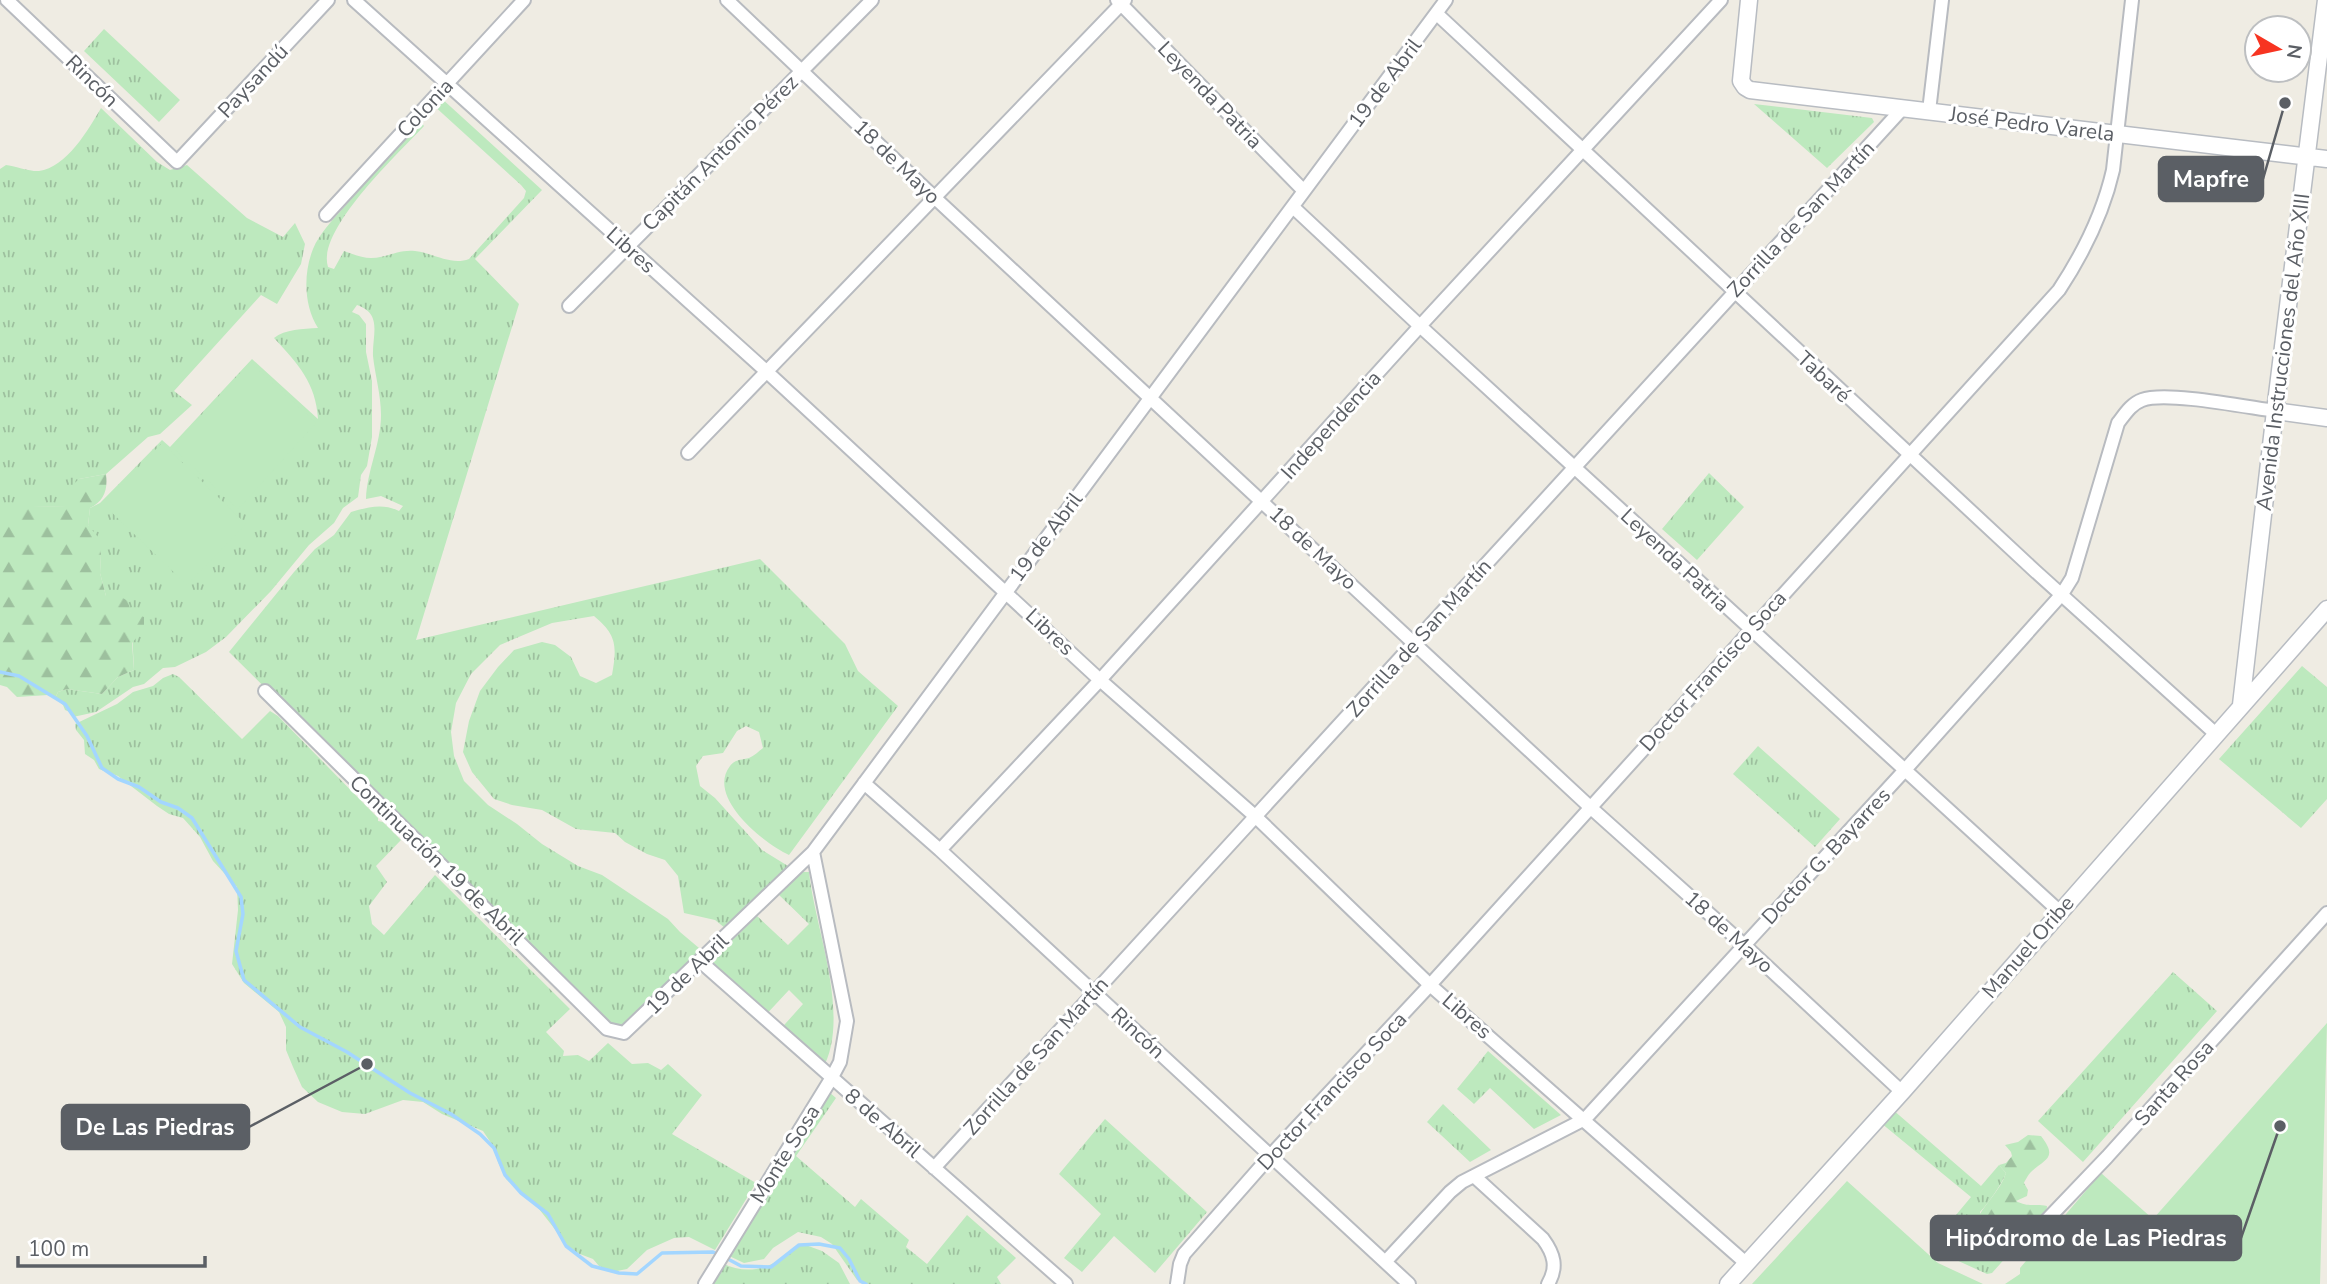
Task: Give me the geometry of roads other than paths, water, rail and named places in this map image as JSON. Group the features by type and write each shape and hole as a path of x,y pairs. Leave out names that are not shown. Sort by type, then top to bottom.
{"street":[{"name":"Paysandú","path":"177,162 328,0"},
{"name":"Libres","path":"354,0 766,371 1100,680 1256,817 1430,985 1747,1264"},
{"name":"Colonia","path":"326,215 524,0"},
{"name":"18 de Mayo","path":"727,0 934,197 1590,807 1902,1091"},
{"name":"Capitán Antonio Pérez","path":"569,306 626,245 872,0"},
{"name":"19 de Abril","path":"607,1029 624,1033 813,852 1446,0"},
{"name":"Independencia","path":"940,850 1100,680 1420,326 1721,0"},
{"name":"José Pedro Varela","path":"1749,0 1741,81 1750,90 2327,159"},
{"path":"1929,111 1942,0"},
{"name":"Doctor Francisco Soca","path":"1176,1284 1184,1254 1271,1155 1430,985 2059,290 2094,229 2107,195 2113,170 2132,0"},
{"name":"Avenida Instrucciones del Año XIII","path":"2242,705 2326,0"},
{"name":"Rincón","path":"3,1 177,162"},
{"path":"688,453 1121,1"},
{"name":"Leyenda Patria","path":"1121,1 1303,190"},
{"name":"Tabaré","path":"1437,14 1908,454 2217,735"},
{"name":"Zorrilla de San Martín","path":"934,1168 1903,108"},
{"name":"Leyenda Patria","path":"1293,207 2059,911"},
{"name":"Doctor G. Bayarres","path":"1386,1261 1450,1192 1474,1176 1585,1119 2062,594 2072,578 2118,423 2128,409 2142,400 2170,397 2275,411"},
{"path":"2275,411 2327,418"},
{"name":"Manuel Oribe","path":"1728,1284 2327,609"},
{"name":"Continuación 19 de Abril","path":"265,691 607,1029"},
{"name":"Rincón","path":"864,783 940,850 1409,1284"},
{"name":"Monte Sosa","path":"705,1284 840,1062 846,1021 813,852"},
{"name":"Santa Rosa","path":"2018,1250 2107,1157 2327,914"},
{"name":"8 de Abril","path":"701,962 1066,1284"},
{"path":"1474,1176 1549,1247 1555,1267 1548,1284"}],"waterway":[{"path":"0,672 19,676 65,704 87,736 102,768 192,818 241,897 243,914 236,951 244,980 300,1027 347,1052 480,1134 494,1148 505,1175 521,1193 548,1214 566,1246 592,1266 619,1273 637,1274 662,1253 713,1252 719,1255"},
{"path":"726,1258 741,1266 771,1267 799,1245 819,1244 840,1248 860,1281 866,1284"}],"place":[{"name":"Mapfre","path":"2285,103"},
{"name":"De Las Piedras","path":"367,1064"},
{"name":"Hipódromo de Las Piedras","path":"2280,1126"}]}
